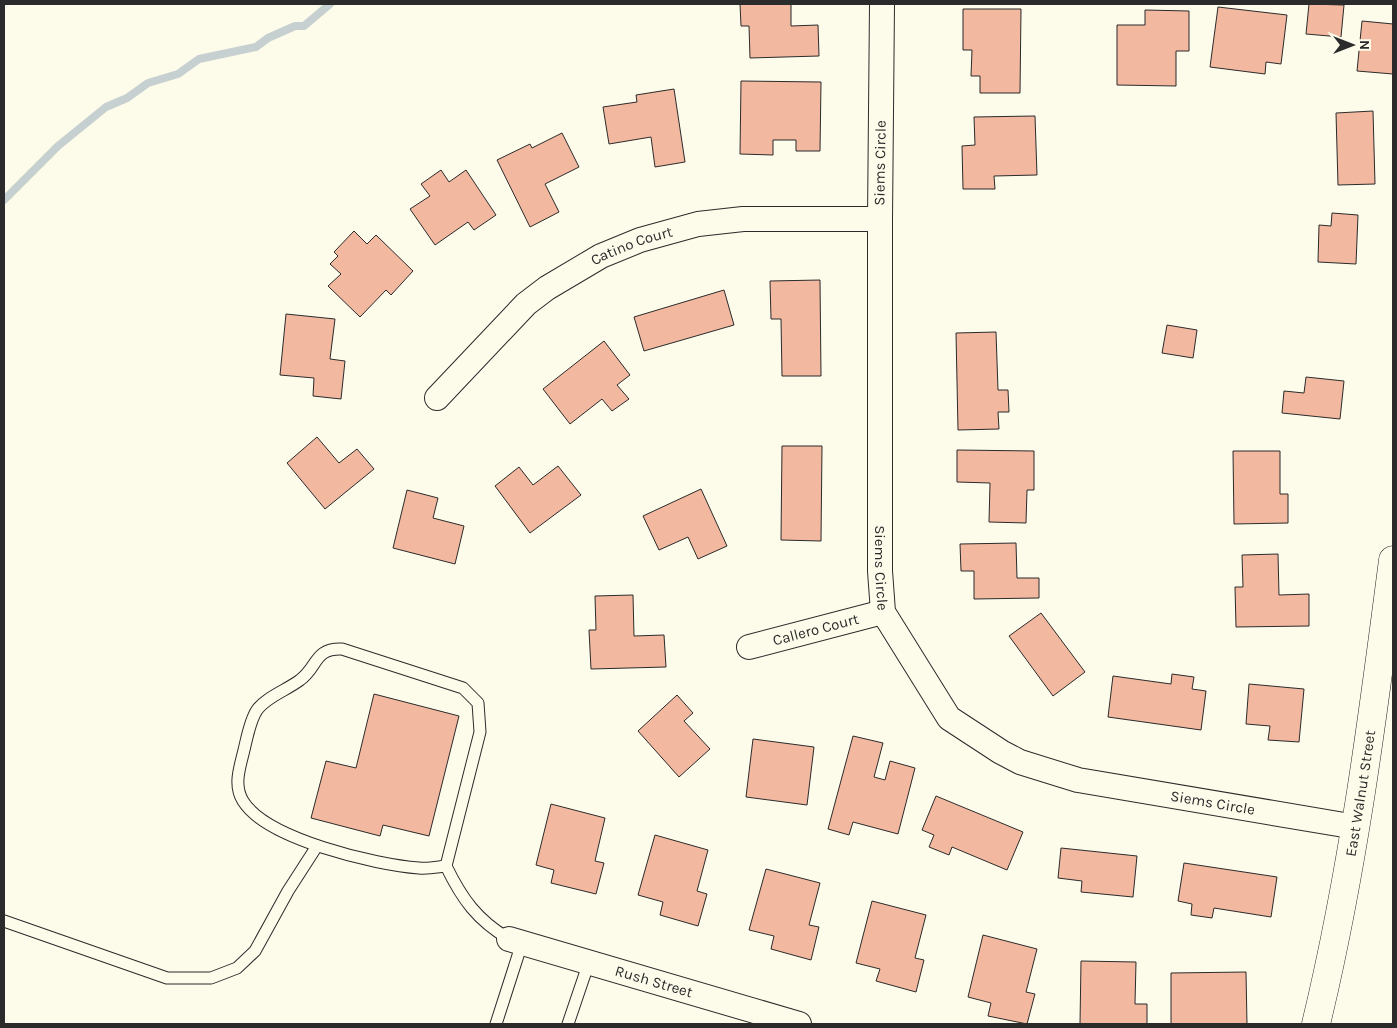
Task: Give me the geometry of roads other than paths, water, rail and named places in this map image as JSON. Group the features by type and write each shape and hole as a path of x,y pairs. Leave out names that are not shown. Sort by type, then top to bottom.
{"street":[{"name":"Siems Circle","path":"882,4 880,219 880,571 882,612 949,718 1020,762 1078,780 1356,827"},
{"name":"Catino Court","path":"438,398 526,304 547,288 601,256 640,240 698,224 743,219 880,219"},
{"name":"East Walnut Street","path":"1316,1024 1337,938 1356,827 1385,691 1393,560"},
{"name":"Callero Court","path":"749,647 882,612"},
{"name":"Rush Street","path":"515,941 799,1024"}],"lane":[{"path":"446,866 421,868 376,862 318,846 259,819 243,801 237,784 246,740 256,711 265,702 286,691 304,678 315,660 330,648 342,649 463,688 478,703 480,732 446,866 459,892 487,926 515,941 496,1024"},
{"path":"4,921 166,978 211,978 237,968 255,951 288,891 318,846"},
{"path":"568,1024 589,962"}],"waterway":[{"path":"4,200 58,146 106,107 127,98 148,83 178,74 199,59 256,47 268,38 295,26 304,26 330,4"}]}
